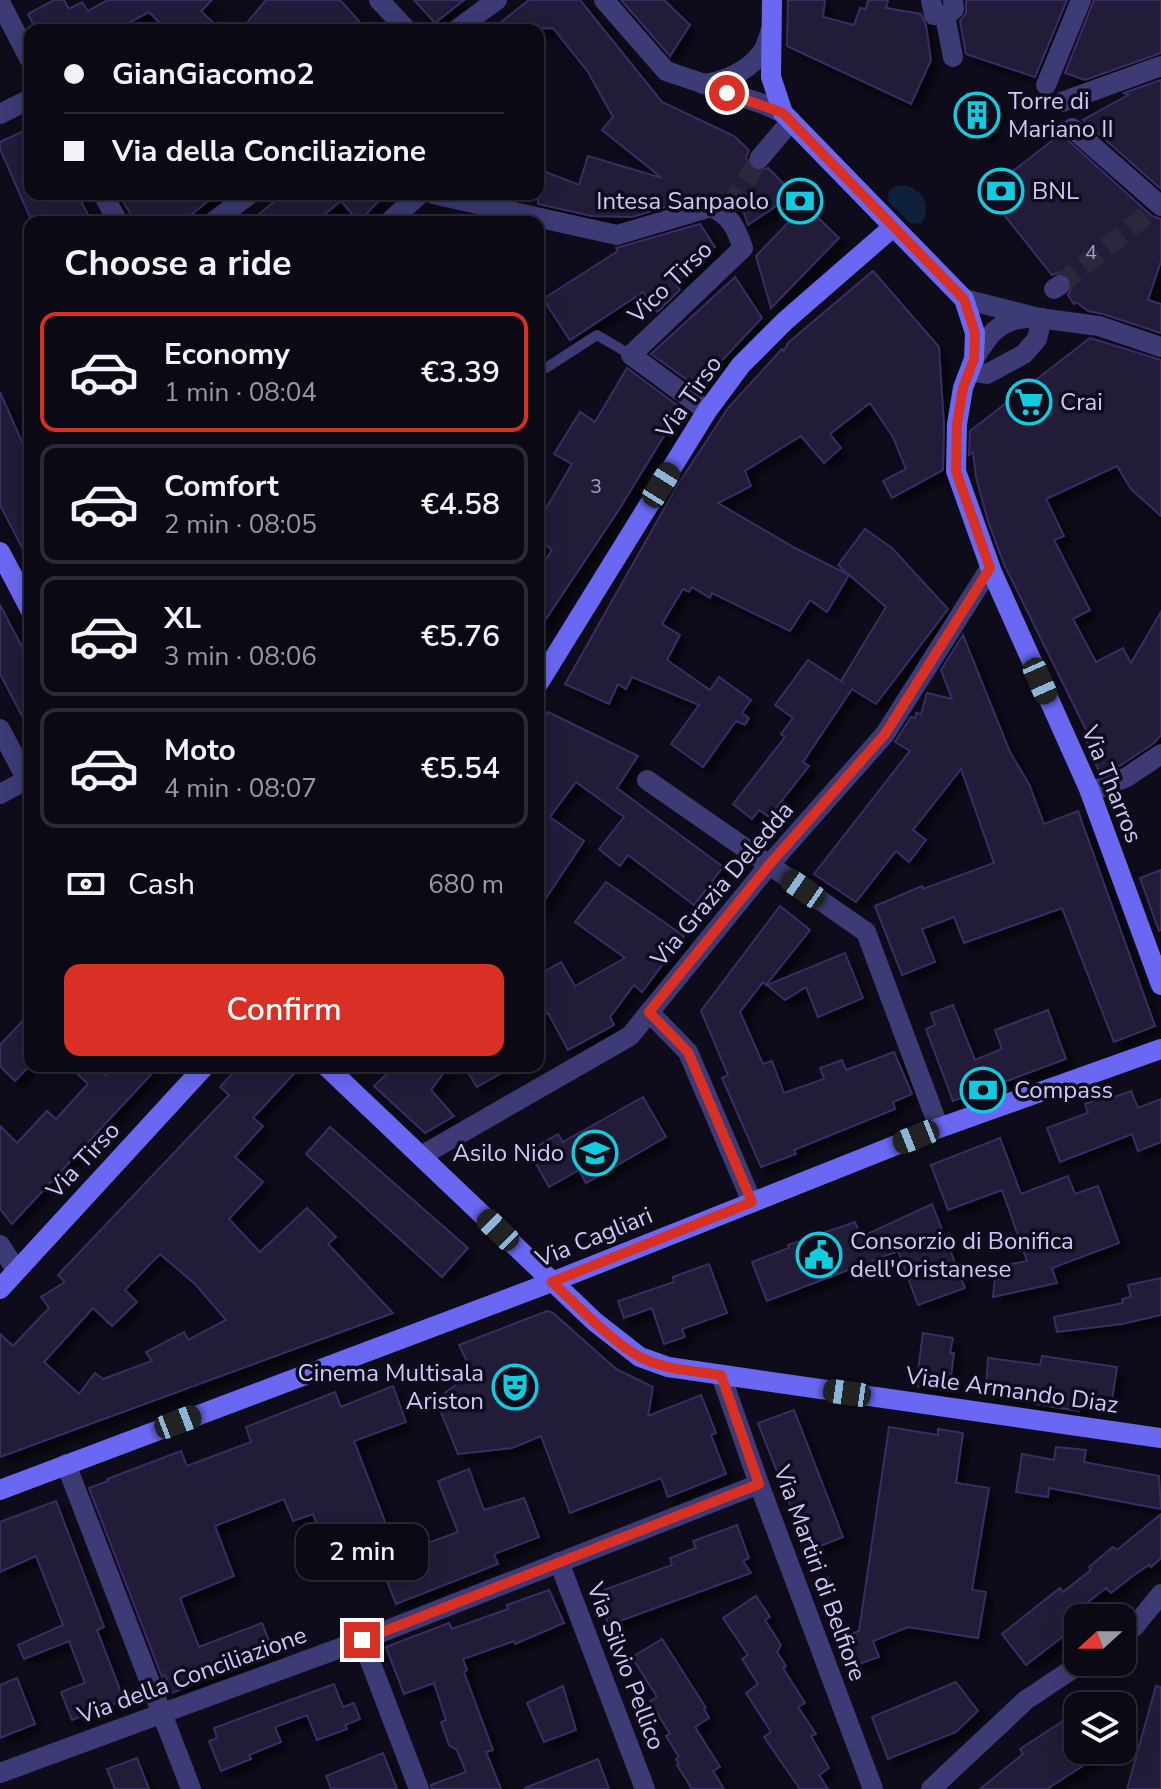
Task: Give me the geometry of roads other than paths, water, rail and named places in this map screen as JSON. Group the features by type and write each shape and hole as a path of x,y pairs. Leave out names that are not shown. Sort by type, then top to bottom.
{"street":[{"path":"379,0 401,24"},
{"path":"464,24 497,0"},
{"path":"604,0 666,71 787,117"},
{"path":"772,0 771,77 787,117 964,299 975,333 972,365"},
{"path":"931,0 934,15 949,8 953,57"},
{"path":"1046,85 1081,0"},
{"path":"0,2 24,48"},
{"path":"703,84 722,80 746,67 763,51 772,27"},
{"path":"1062,102 1161,66"},
{"path":"0,114 24,102"},
{"path":"759,159 787,117"},
{"path":"1072,128 1156,208"},
{"path":"221,216 242,200"},
{"path":"396,216 413,200"},
{"name":"Vico Tirso","path":"460,200 532,216"},
{"name":"Vico Tirso","path":"544,219 617,235 711,207 728,210 743,248 631,355 707,411"},
{"name":"Via Tirso","path":"544,674 707,411 741,365 893,227"},
{"path":"964,299 1040,318 1099,326 1161,347"},
{"path":"972,365 987,338 1003,323 1040,318"},
{"path":"972,365 987,374 1024,354 1037,339 1040,318"},
{"name":"Via Tharros","path":"972,365 963,388 957,424 956,471 990,568 1090,792 1161,985"},
{"path":"1,556 24,598"},
{"name":"Via Grazia Deledda","path":"421,1156 630,1036 769,865 885,734 990,568"},
{"path":"0,729 24,770"},
{"path":"1090,792 1127,777 1161,754"},
{"path":"647,780 866,932 939,1128"},
{"path":"0,794 24,782"},
{"path":"649,1012 688,1052 752,1202"},
{"name":"Via Cagliari","path":"0,1490 552,1282 939,1128 1161,1049"},
{"name":"Via Tirso","path":"0,1289 199,1072"},
{"name":"Viale Armando Diaz","path":"332,1072 594,1321 640,1357 668,1367 1161,1438"},
{"path":"0,1245 16,1270"},
{"name":"Via Martiri di Belfiore","path":"721,1375 873,1789"},
{"path":"66,1464 191,1789"},
{"name":"Via della Conciliazione","path":"0,1773 362,1640 759,1484"},
{"name":"Via Silvio Pellico","path":"559,1562 645,1789"},
{"path":"1136,1622 1161,1594"},
{"path":"1136,1628 1161,1620"},
{"path":"362,1640 419,1789"},
{"path":"931,1789 1026,1700 1064,1675"}],"lane":[{"path":"546,368 597,335 631,355"}],"water":[{"path":"906,185 917,191 924,200 926,211 921,223 911,224 888,201 889,190"}],"tunnel":[{"path":"730,207 759,159"},
{"path":"1060,285 1149,213"}],"place":[{"name":"Torre di Mariano II","path":"977,115"},
{"name":"BNL","path":"1001,191"},
{"name":"Intesa Sanpaolo","path":"800,201"},
{"name":"Crai","path":"1029,402"},
{"name":"Compass","path":"983,1090"},
{"name":"Asilo Nido","path":"595,1153"},
{"name":"Consorzio di Bonifica dell'Oristanese","path":"819,1255"},
{"name":"Cinema Multisala Ariston","path":"515,1387"}]}
